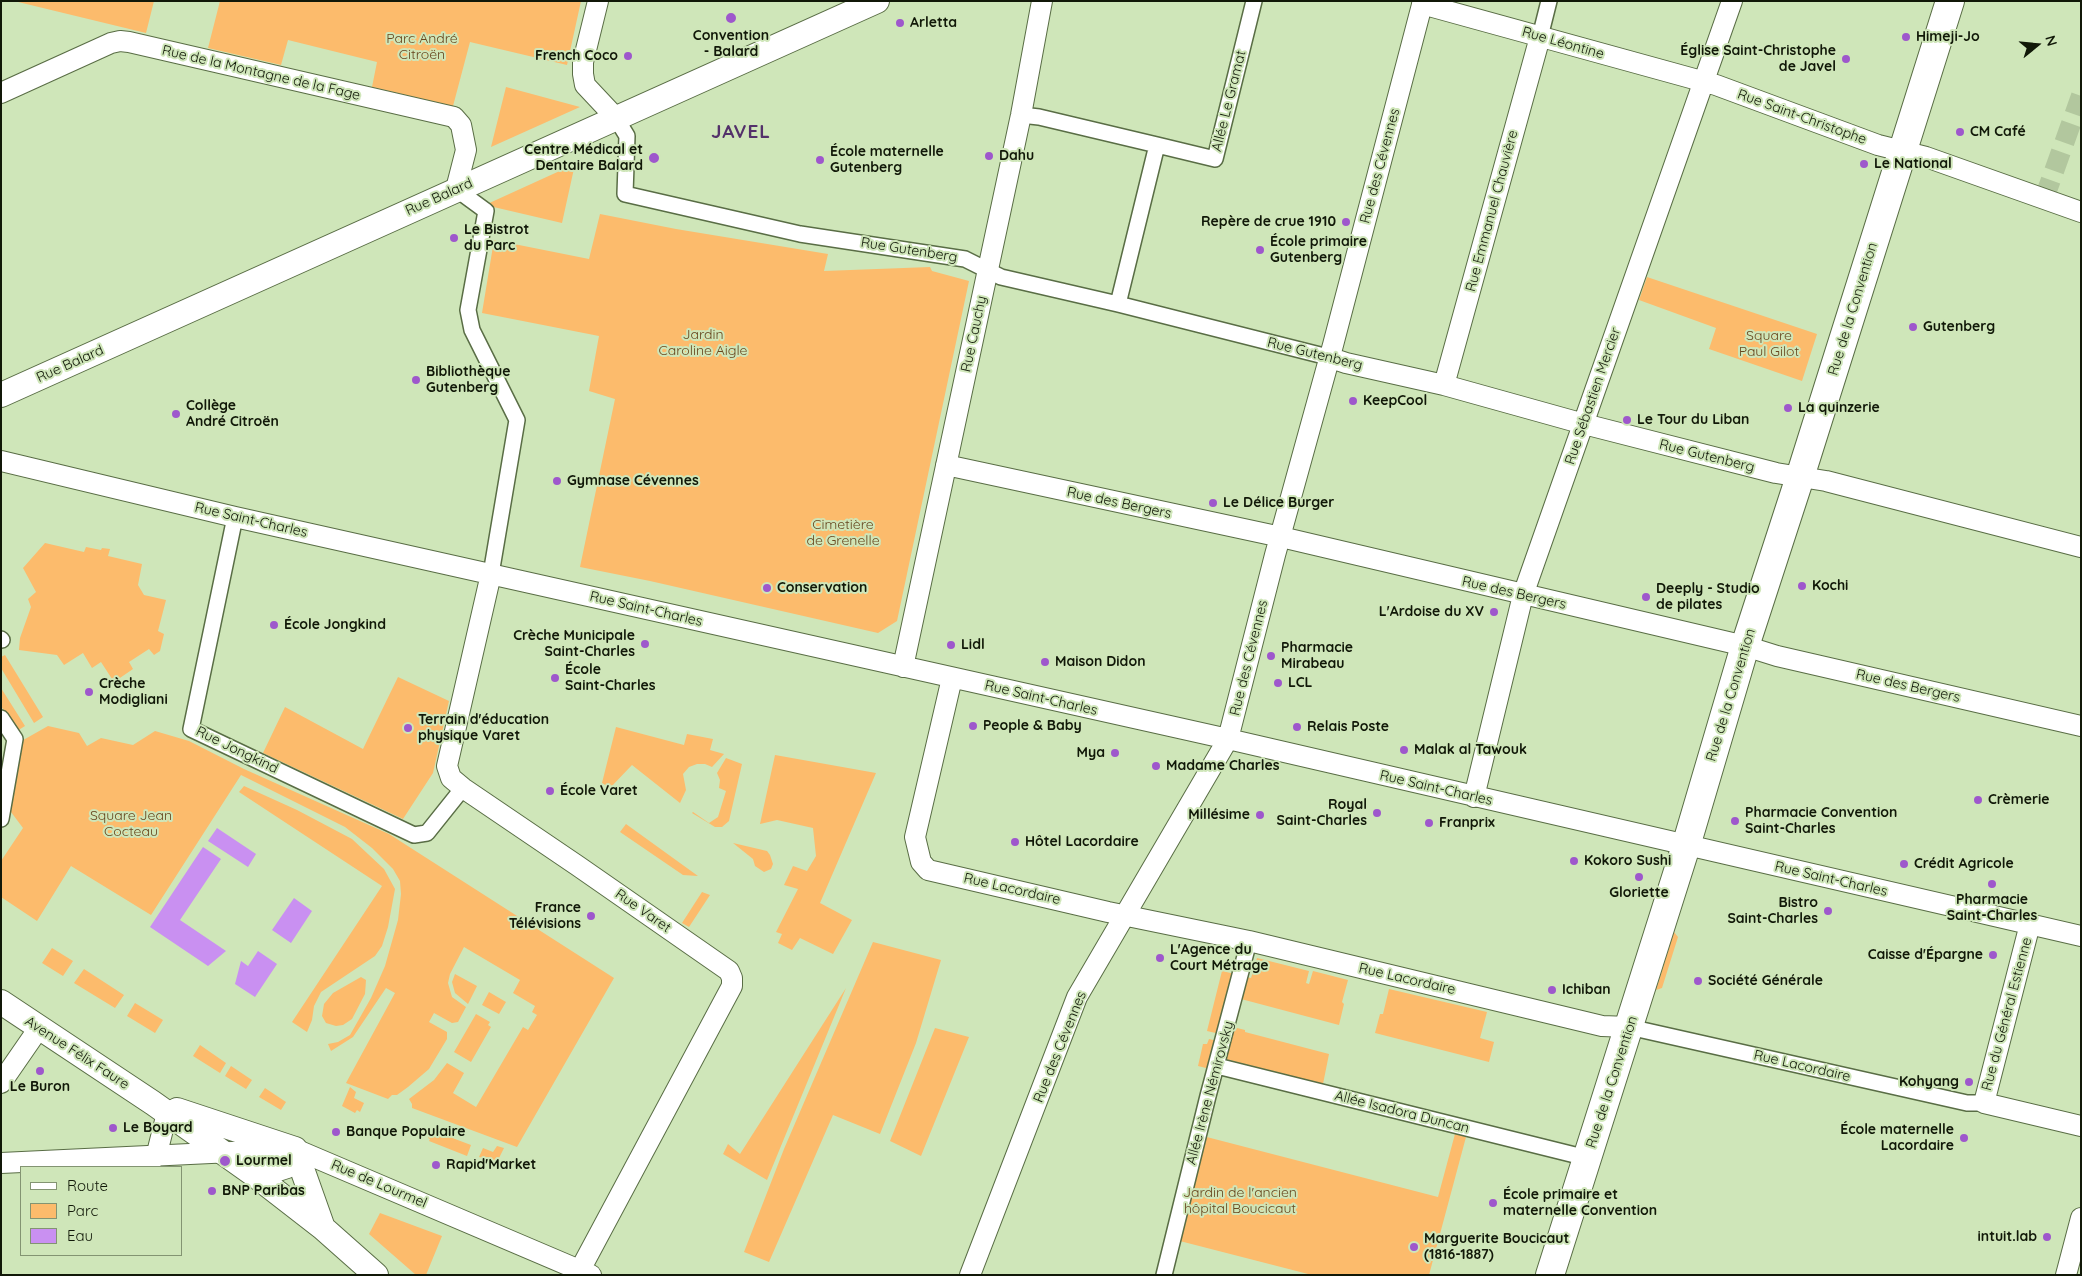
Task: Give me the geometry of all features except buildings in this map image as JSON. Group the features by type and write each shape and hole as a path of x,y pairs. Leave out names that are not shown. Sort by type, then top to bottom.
{"main road":[{"name":"Rue de la Convention","path":"1550,1275 1686,846 1745,646 1950,1"}],"street":[{"path":"598,1 583,62 583,74 585,85 616,118"},
{"name":"Rue Balard","path":"1,395 877,1"},
{"name":"Rue Cauchy","path":"903,667 1021,115 1042,1"},
{"name":"Allée Le Gramat","path":"1158,145 1215,159 1254,1"},
{"path":"1540,37 1549,1"},
{"name":"Rue Sébastien Mercier","path":"1474,797 1523,595 1732,1"},
{"name":"Rue Léontine","path":"1419,2 1703,82"},
{"name":"Rue des Cévennes","path":"970,1275 1078,997 1228,740 1419,2"},
{"name":"Rue Emmanuel Chauvière","path":"1444,385 1540,37"},
{"name":"Rue de la Montagne de la Fage","path":"1,93 111,44 120,41 129,42 454,117 461,125 466,150 456,189"},
{"name":"Rue Saint-Christophe","path":"1703,82 1716,85 1878,145 1903,150 2081,212"},
{"path":"1021,115 1039,117 1158,145 1118,304"},
{"name":"Rue Gutenberg","path":"616,118 627,136 625,194 800,234 966,259 1001,277 1118,304 1346,363 1444,385 1584,424 1776,473 1826,481 2081,547"},
{"path":"456,189 486,211 468,310 472,330 517,420 491,574"},
{"name":"Rue Saint-Charles","path":"1,461 235,517 1228,740 2081,936"},
{"name":"Rue des Bergers","path":"946,466 1280,537 1745,646 1777,656 2081,726"},
{"name":"Rue Jongkind","path":"235,517 191,728 414,835 427,833 463,788"},
{"name":"Rue Varet","path":"491,574 446,766 451,778 729,971 732,978 732,986 585,1272"},
{"name":"Rue Lacordaire","path":"952,678 915,837 921,862 928,870 1249,941 1602,1026 1629,1028 1967,1103 1984,1103 2081,1126"},
{"path":"1,718 15,739 1,819"},
{"name":"Rue du Général Estienne","path":"1984,1103 2030,924"},
{"name":"Allée Irène Némirovsky","path":"1164,1275 1249,941"},
{"name":"Avenue Félix Faure","path":"1,1002 160,1108 256,1176 323,1228 376,1275"},
{"path":"1,1083 39,1028"},
{"name":"Allée Isadora Duncan","path":"1217,1066 1587,1158"},
{"path":"156,1157 160,1108"},
{"name":"Avenue Félix Faure","path":"160,1108 294,1149 323,1228"},
{"path":"256,1176 287,1166 294,1149"},
{"name":"Rue de Lourmel","path":"1,1163 294,1149 585,1272"},
{"path":"2066,1275 2081,1218"}],"green space":[{"path":"14,1 154,1 146,33"},
{"name":"Parc André Citroën","path":"220,1 581,1 567,65 470,42 453,106 372,87 377,62 288,40 281,65 208,48"},
{"path":"506,87 580,107 491,147"},
{"path":"575,164 562,223 485,205"},
{"name":"Jardin Caroline Aigle","path":"600,214 676,229 828,254 824,271 930,267 932,271 969,281 897,621 878,633 580,567 615,399 589,391 599,336 482,313 494,240 589,259"},
{"name":"Square Paul Gilot","path":"1647,277 1817,334 1802,381 1709,349 1716,328 1639,300"},
{"path":"45,543 84,552 86,547 101,550 102,548 110,549 108,556 142,564 138,585 144,595 166,600 158,631 164,634 160,651 154,655 149,649 129,662 133,669 114,682 101,662 92,668 83,653 64,665 57,655 19,650 20,638 31,607 28,599 36,592 23,568"},
{"path":"5,655 43,717 34,723 1,668 1,657"},
{"name":"Terrain d'éducation physique Varet","path":"398,677 449,701 433,773 403,819 263,753 285,707 363,749"},
{"path":"1,688 25,726 17,731 1,706"},
{"name":"Square Jean Cocteau","path":"48,726 79,733 87,746 101,738 133,745 155,731 189,741 244,769 389,834 614,978 517,1147 412,1108 409,1099 434,1080 447,1063 464,1073 453,1093 476,1107 523,1027 528,1030 537,1015 532,1012 535,1006 513,993 520,980 464,947 450,974 448,983 452,997 466,1007 458,1022 452,1023 434,1013 429,1022 447,1032 447,1039 429,1069 408,1087 388,1099 346,1083 395,993 386,988 353,1037 331,1051 328,1044 338,1042 350,1035 371,998 385,966 398,920 401,894 400,881 393,869 372,848 345,827 241,775 151,915 71,866 37,921 1,897 1,861 23,828 11,812 18,743"},
{"path":"616,727 684,745 687,734 713,739 710,750 724,754 712,767 705,764 697,764 689,767 683,774 686,790 680,803 632,765 610,788 602,783"},
{"path":"775,755 876,773 820,903 852,920 833,954 800,938 792,950 778,943 782,934 776,932 798,889 784,885 793,866 807,871 816,856 813,828 777,820 760,824"},
{"path":"726,758 742,764 729,821 722,827 715,827 692,813 709,823 718,817 726,791 719,788 720,780 717,773"},
{"path":"244,786 297,810 352,839 384,869 395,889 388,927 382,946 375,956 321,992 314,1006 312,1020 307,1032 292,1022 382,886 239,792"},
{"path":"626,824 698,876 683,875 620,832"},
{"path":"733,843 767,851 773,864 771,869 764,872 755,866 753,859"},
{"path":"702,892 710,895 689,927 682,923"},
{"path":"1674,932 1678,937 1662,988 1656,990"},
{"path":"873,942 941,960 916,1043 880,1134 833,1115 769,1262 744,1252 784,1149"},
{"path":"52,948 73,961 63,976 42,963"},
{"path":"1257,958 1309,971 1306,983 1309,984 1313,971 1348,980 1342,1002 1344,1004 1339,1025 1241,999 1246,977 1251,978"},
{"path":"84,969 124,995 115,1008 74,983"},
{"path":"1222,971 1235,974 1220,1034 1207,1031"},
{"path":"455,974 477,986 468,1004 455,993 452,982"},
{"path":"361,977 366,980 365,994 352,1019 343,1025 336,1026 326,1023 322,1016 324,1004 333,993"},
{"path":"846,988 767,1180 723,1154 728,1144 740,1154"},
{"path":"1389,989 1487,1012 1480,1038 1494,1042 1489,1062 1375,1033 1380,1014 1383,1014"},
{"path":"489,992 506,1002 499,1014 482,1005"},
{"path":"135,1003 163,1020 155,1033 127,1016"},
{"path":"476,1014 490,1022 488,1025 491,1027 471,1062 454,1052"},
{"path":"1233,1027 1245,1030 1245,1032 1329,1054 1323,1084 1225,1059"},
{"path":"935,1028 969,1037 921,1156 890,1141"},
{"path":"1209,1039 1217,1041 1210,1069 1198,1066 1203,1044 1207,1044"},
{"path":"200,1045 226,1063 220,1073 193,1056"},
{"path":"231,1066 252,1080 246,1089 225,1076"},
{"path":"350,1087 356,1092 354,1098 364,1103 360,1112 357,1110 355,1113 342,1106"},
{"path":"265,1088 286,1102 281,1110 259,1097"},
{"path":"431,1130 471,1145 467,1156 429,1141 430,1139 428,1138"},
{"name":"Jardin de l'ancien hôpital Boucicaut","path":"1455,1134 1466,1137 1429,1275 1312,1275 1172,1239 1199,1135 1438,1197"},
{"path":"497,1146 504,1148 495,1166 481,1161 483,1158 479,1157 483,1148 493,1152"},
{"path":"380,1213 442,1236 426,1275 416,1275 369,1234"}],"water":[{"path":"217,828 256,854 248,867 208,841"},
{"path":"203,847 221,859 180,920 226,951 208,966 150,927"},
{"path":"294,898 312,911 291,943 272,930"},
{"path":"258,951 277,964 255,997 235,984 241,961 248,966"}],"tunnel":[{"path":"2044,199 2081,96"}],"place":[{"name":"Convention - Balard","path":"731,18"},
{"name":"Arletta","path":"900,23"},
{"name":"Himeji-Jo","path":"1906,37"},
{"name":"French Coco","path":"628,56"},
{"name":"Église Saint-Christophe de Javel","path":"1846,59"},
{"name":"CM Café","path":"1960,132"},
{"name":"Dahu","path":"989,156"},
{"name":"Centre Médical et Dentaire Balard","path":"654,158"},
{"name":"École maternelle Gutenberg","path":"820,160"},
{"name":"Le National","path":"1864,164"},
{"name":"Repère de crue 1910","path":"1346,222"},
{"name":"Le Bistrot du Parc","path":"454,238"},
{"name":"École primaire Gutenberg","path":"1260,250"},
{"name":"Gutenberg","path":"1913,327"},
{"name":"Bibliothèque Gutenberg","path":"416,380"},
{"name":"KeepCool","path":"1353,401"},
{"name":"La quinzerie","path":"1788,408"},
{"name":"Collège André Citroën","path":"176,414"},
{"name":"Le Tour du Liban","path":"1627,420"},
{"name":"Gymnase Cévennes","path":"557,481"},
{"name":"Le Délice Burger","path":"1213,503"},
{"name":"Kochi","path":"1802,586"},
{"name":"Conservation","path":"767,588"},
{"name":"Deeply - Studio de pilates","path":"1646,597"},
{"name":"L'Ardoise du XV","path":"1494,612"},
{"name":"École Jongkind","path":"274,625"},
{"name":"Crèche Municipale Saint-Charles","path":"645,644"},
{"name":"Lidl","path":"951,645"},
{"name":"Pharmacie Mirabeau","path":"1271,656"},
{"name":"Maison Didon","path":"1045,662"},
{"name":"École Saint-Charles","path":"555,678"},
{"name":"LCL","path":"1278,683"},
{"name":"Crèche Modigliani","path":"89,692"},
{"name":"People & Baby","path":"973,726"},
{"name":"Relais Poste","path":"1297,727"},
{"name":"Terrain d'éducation physique Varet","path":"408,728"},
{"name":"Malak al Tawouk","path":"1404,750"},
{"name":"Mya","path":"1115,753"},
{"name":"Madame Charles","path":"1156,766"},
{"name":"École Varet","path":"550,791"},
{"name":"Crèmerie","path":"1978,800"},
{"name":"Royal Saint-Charles","path":"1377,813"},
{"name":"Millésime","path":"1260,815"},
{"name":"Pharmacie Convention Saint-Charles","path":"1735,821"},
{"name":"Franprix","path":"1429,823"},
{"name":"Hôtel Lacordaire","path":"1015,842"},
{"name":"Kokoro Sushi","path":"1574,861"},
{"name":"Crédit Agricole","path":"1904,864"},
{"name":"Gloriette","path":"1639,877"},
{"name":"Pharmacie Saint-Charles","path":"1992,884"},
{"name":"Bistro Saint-Charles","path":"1828,911"},
{"name":"France Télévisions","path":"591,916"},
{"name":"Caisse d'Épargne","path":"1993,955"},
{"name":"L'Agence du Court Métrage","path":"1160,958"},
{"name":"Société Générale","path":"1698,981"},
{"name":"Ichiban","path":"1552,990"},
{"name":"Le Buron","path":"40,1071"},
{"name":"Kohyang","path":"1969,1082"},
{"name":"Le Boyard","path":"113,1128"},
{"name":"Banque Populaire","path":"336,1132"},
{"name":"École maternelle Lacordaire","path":"1964,1138"},
{"name":"Lourmel","path":"225,1161"},
{"name":"Rapid'Market","path":"436,1165"},
{"name":"BNP Paribas","path":"212,1191"},
{"name":"École primaire et maternelle Convention","path":"1493,1203"},
{"name":"intuit.lab","path":"2047,1237"},
{"name":"Marguerite Boucicaut (1816-1887)","path":"1414,1247"}],"district":[{"name":"JAVEL","path":"741,132"}],"park label":[{"name":"Cimetière de Grenelle","path":"843,534"}]}
